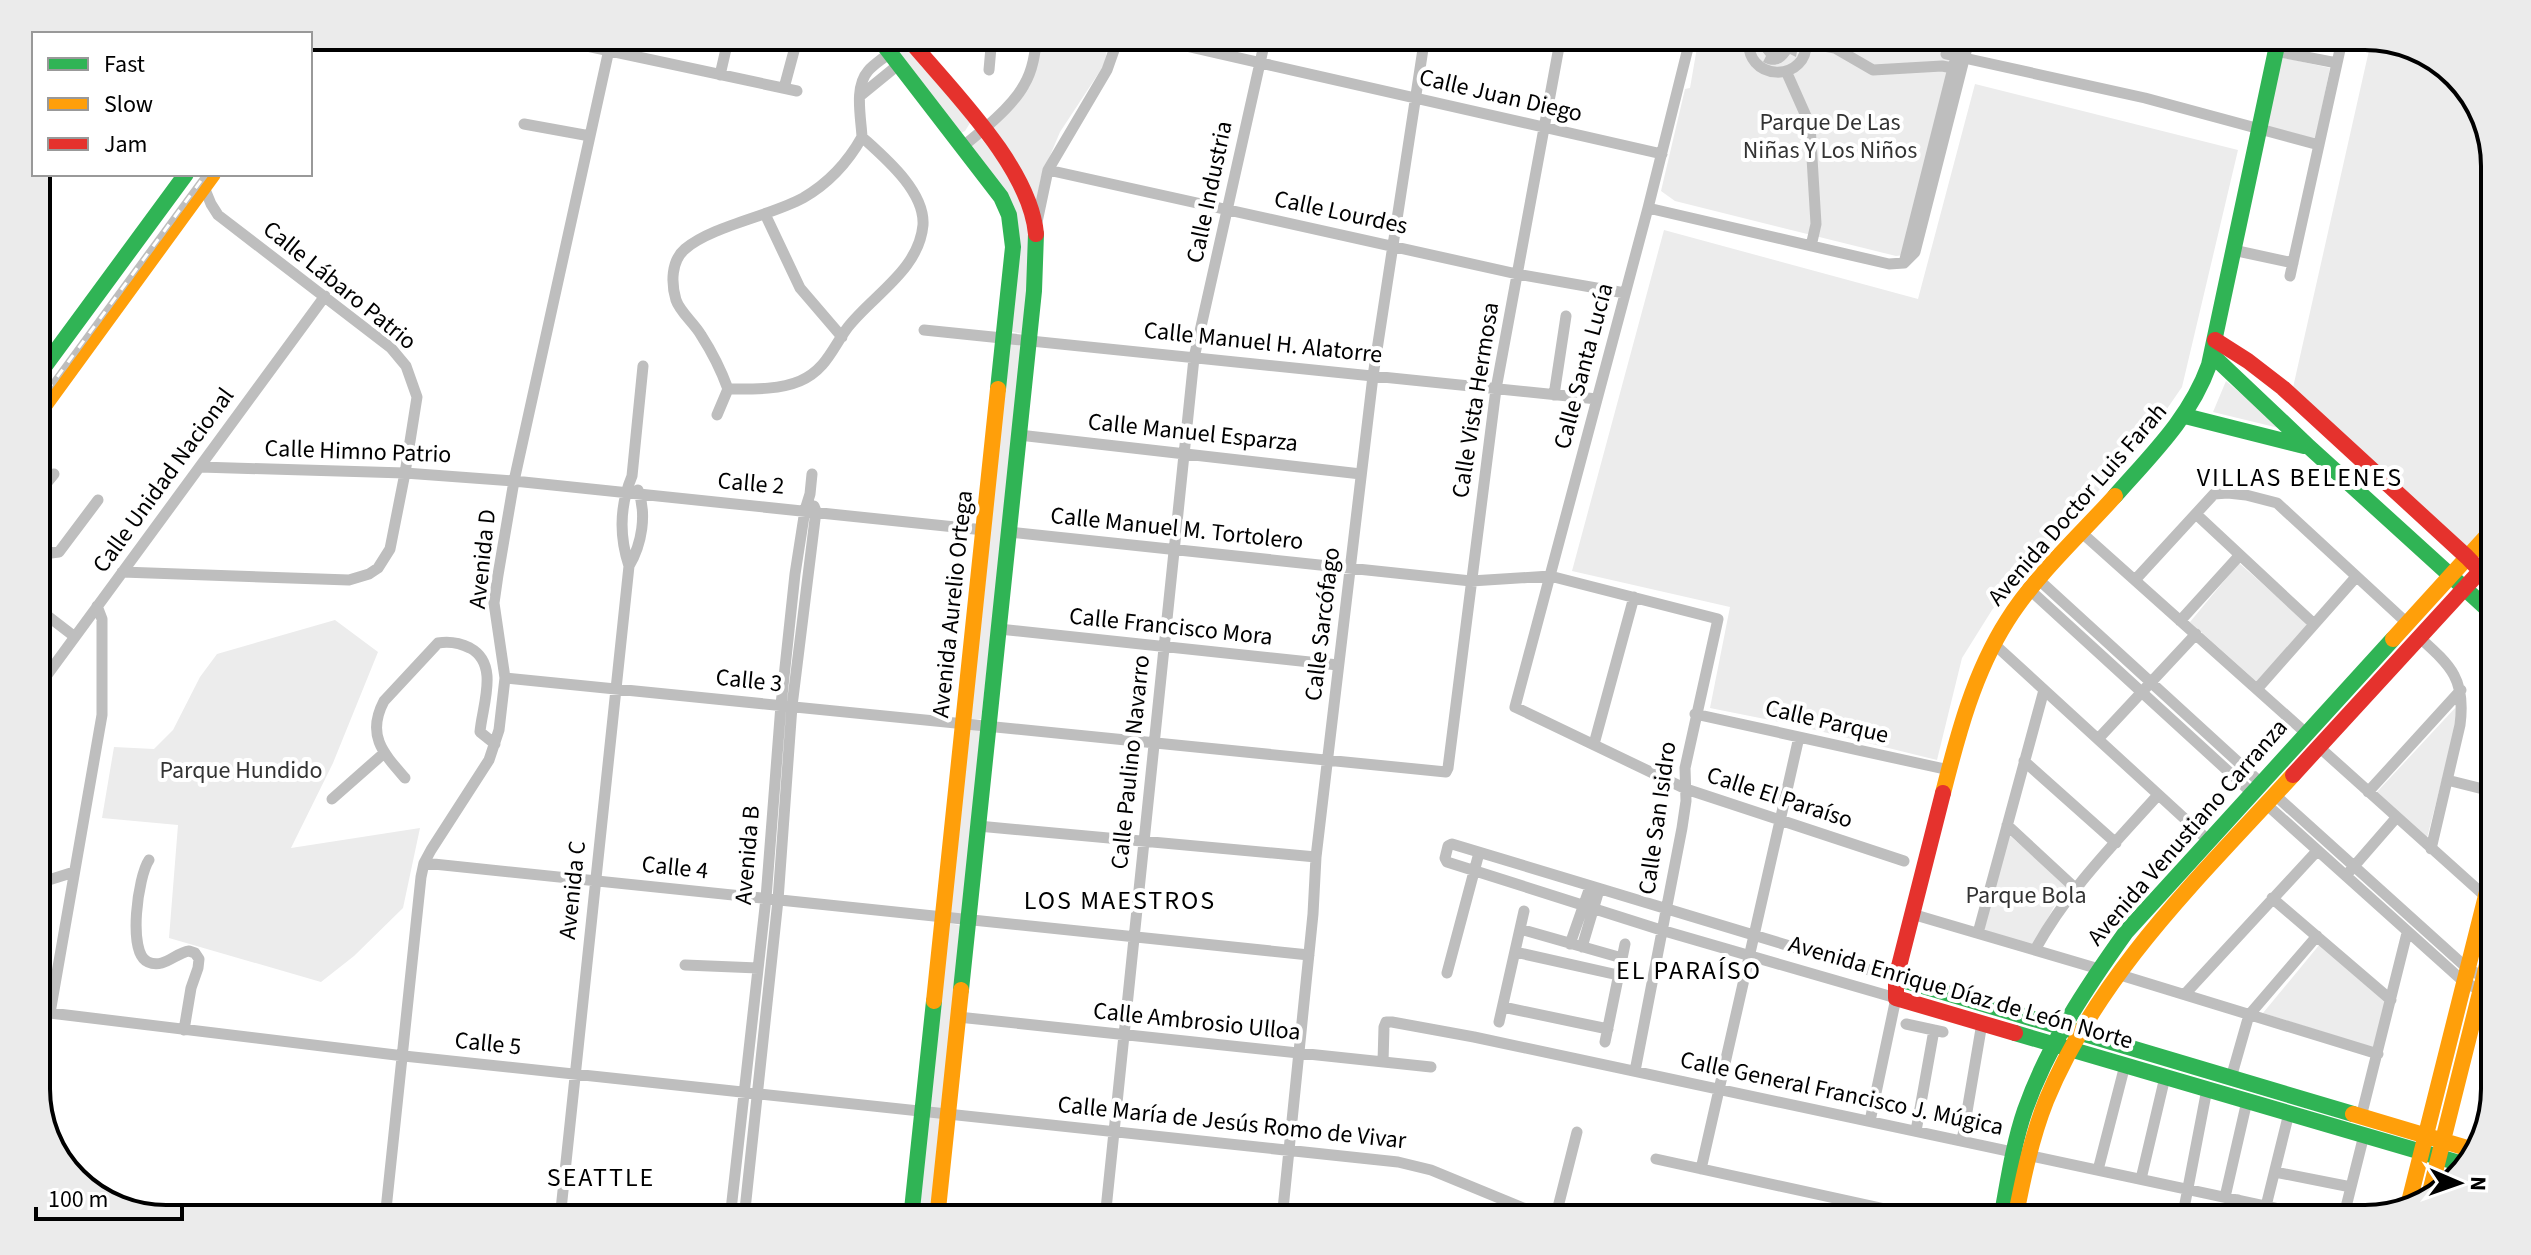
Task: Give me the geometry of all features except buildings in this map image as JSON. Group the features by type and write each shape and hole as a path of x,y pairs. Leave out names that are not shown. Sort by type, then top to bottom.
{"street":[{"path":"604,50 791,90 796,50"},
{"path":"720,75 726,50"},
{"name":"Avenida Aurelio Ortega","path":"887,50 1001,197 1009,215 1013,247 912,1205"},
{"name":"Avenida Aurelio Ortega","path":"917,50 1020,181 1036,227 1037,268 939,1205"},
{"path":"989,70 991,50"},
{"path":"962,147 1018,95 1025,84 1035,50"},
{"path":"1036,227 1048,170 1107,70 1114,50"},
{"name":"Calle Juan Diego","path":"1203,50 1662,154"},
{"name":"Calle Industria","path":"1194,358 1263,50"},
{"name":"Calle Sarcófago","path":"1283,1205 1316,857 1361,474 1423,50"},
{"name":"Calle Vista Hermosa","path":"1446,772 1496,389 1558,50"},
{"name":"Calle Santa Lucía","path":"1515,707 1688,50"},
{"path":"1749,50 1757,65 1770,72 1786,71 1801,61 1804,50"},
{"path":"1838,50 1873,70 1942,66 1955,59 1961,50"},
{"path":"1648,208 1889,264 1904,263 1957,50"},
{"name":"Avenida Doctor Luis Farah","path":"1896,998 1896,978 1949,770 1974,686 1993,643 2005,622 2035,585 2185,416 2201,388 2213,347 2275,50"},
{"path":"2298,50 2337,63"},
{"path":"2290,276 2340,50"},
{"name":"Avenida D","path":"387,1205 421,877 424,863 478,780 495,744 505,678 494,603 514,481 609,51"},
{"path":"717,415 728,389 720,367 701,334 677,302 672,276 684,249 803,198 822,185 853,154 862,137 860,96 862,81 868,70 893,59"},
{"path":"860,96 893,59"},
{"path":"1955,59 2145,98 2319,145"},
{"path":"1786,71 1810,125 1816,224 1811,246"},
{"path":"524,124 590,136"},
{"path":"728,389 750,389 799,381 816,372 831,356 849,326 905,268 923,225 919,202 895,167 862,137"},
{"name":"Calle Lourdes","path":"1048,170 1517,274 1625,293"},
{"path":"50,359 185,176"},
{"path":"50,398 209,180"},
{"name":"Calle Lábaro Patrio","path":"122,572 349,580 378,568 390,549 417,397 411,376 399,356 218,215 211,204 209,180"},
{"name":"Calle Lábaro Patrio","path":"188,209 218,215"},
{"path":"765,214 800,288 842,337"},
{"path":"2233,250 2293,263"},
{"name":"Calle Unidad Nacional","path":"50,671 325,296"},
{"path":"1554,395 1566,316"},
{"name":"Calle Manuel H. Alatorre","path":"924,330 1597,399"},
{"path":"2213,347 2308,446 2481,602"},
{"path":"2213,347 2231,349 2283,388 2480,571"},
{"name":"Calle Paulino Navarro","path":"1106,1205 1194,358"},
{"name":"Avenida C","path":"629,566 622,540 625,493 632,476 643,366"},
{"path":"2185,416 2308,446"},
{"name":"Calle Manuel Esparza","path":"1019,435 1361,474"},
{"name":"Calle Himno Patrio","path":"200,467 405,473 514,481"},
{"path":"50,479 54,474"},
{"name":"Avenida B","path":"732,1205 744,1092 759,1018 772,899 795,574 811,511 812,474"},
{"name":"Avenida C","path":"561,1205 629,566 640,543 640,494 632,476"},
{"name":"Calle 2","path":"514,481 984,530"},
{"path":"2135,580 2214,494 2246,495 2277,503 2407,623"},
{"path":"50,552 59,552 98,500"},
{"path":"2196,514 2314,624"},
{"name":"Calle Manuel M. Tortolero","path":"1009,532 1471,581 1550,576 1718,619"},
{"path":"2082,533 2307,734"},
{"name":"Avenida Venustiano Carranza","path":"2017,1205 2026,1108 2053,1044 2099,969 2126,932 2481,542"},
{"path":"2180,621 2239,556"},
{"name":"Avenida Venustiano Carranza","path":"2006,1205 2022,1154 2045,1105 2081,1033 2117,974 2146,936 2480,571"},
{"path":"2257,689 2356,577"},
{"path":"2035,585 2151,682 2257,788"},
{"path":"2035,585 2142,692 2257,788"},
{"path":"1594,744 1634,597"},
{"path":"50,1013 102,715 102,619 97,606"},
{"path":"50,618 75,637"},
{"name":"Calle San Isidro","path":"1635,1071 1682,828 1685,768 1718,619"},
{"name":"Calle Francisco Mora","path":"999,629 1338,665"},
{"path":"2098,739 2196,634"},
{"path":"2419,637 2450,665 2461,690 2460,725 2431,849"},
{"path":"405,778 383,754 378,740 378,713 384,701 438,643 448,641 467,646 485,662 487,684 480,732 495,744"},
{"path":"1993,643 2209,841"},
{"name":"Calle 3","path":"505,678 1446,772"},
{"path":"1978,933 2044,690"},
{"path":"2368,792 2461,690"},
{"name":"Calle El Paraíso","path":"1515,707 1686,789 1904,861"},
{"name":"Calle Parque","path":"1695,714 1949,770"},
{"path":"1701,1169 1799,737"},
{"path":"2319,747 2481,892"},
{"path":"332,799 383,754"},
{"path":"2024,761 2116,843"},
{"path":"2447,780 2481,788"},
{"path":"2035,950 2075,888 2158,795"},
{"path":"2270,800 2317,851 2350,871 2407,933 2466,976 2481,983"},
{"path":"2270,800 2466,976"},
{"path":"2350,871 2396,818"},
{"path":"2007,825 2075,888"},
{"path":"978,826 1316,857"},
{"name":"Avenida Enrique Díaz de León Norte","path":"2419,1143 2364,1135 1661,930 1445,860 1449,844 2361,1117 2421,1143"},
{"path":"2185,994 2317,851"},
{"path":"1447,973 1479,853"},
{"path":"149,860 143,869 137,944 143,958 162,963 189,951 199,959 184,1030"},
{"name":"Calle 4","path":"424,863 1309,955"},
{"path":"50,880 74,872"},
{"path":"1576,945 1594,888"},
{"path":"2272,898 2391,1000"},
{"name":"Avenida B","path":"745,1205 757,1094 758,968 772,899"},
{"path":"1499,1022 1524,911"},
{"path":"1912,914 2099,969"},
{"path":"2423,1143 2481,928"},
{"path":"1520,929 1622,958"},
{"path":"2361,1117 2407,933"},
{"path":"2231,1078 2249,1015 2317,936"},
{"path":"1605,1042 1625,944"},
{"path":"1515,952 1618,975"},
{"path":"685,965 758,968"},
{"path":"2117,974 2378,1054"},
{"path":"2442,1143 2481,987"},
{"path":"1870,1121 1896,998"},
{"path":"1503,1007 1608,1029"},
{"path":"1916,1131 1933,1030 1928,1007"},
{"name":"Calle 5","path":"50,1013 404,1056 922,1112"},
{"name":"Calle Ambrosio Ulloa","path":"958,1017 1431,1067"},
{"name":"Calle General Francisco J. Múgica","path":"1383,1062 1384,1027 1386,1022 1392,1022 2261,1205"},
{"path":"1962,1141 1982,1023"},
{"path":"1906,1024 1933,1030"},
{"path":"2098,1170 2125,1065"},
{"path":"2141,1179 2165,1077"},
{"path":"2184,1205 2207,1089"},
{"path":"2225,1197 2247,1101"},
{"name":"Calle María de Jesús Romo de Vivar","path":"922,1112 948,1112 1414,1165 1516,1205"},
{"path":"2266,1205 2289,1113"},
{"path":"1556,1205 1577,1132"},
{"path":"2346,1205 2364,1135"},
{"path":"1656,1159 1867,1205"},
{"path":"2410,1196 2419,1161"},
{"path":"2275,1172 2351,1187"},
{"path":"2237,1205 2238,1200"}],"green space":[{"path":"892,50 912,50 970,123 965,131 957,135"},
{"path":"1036,50 1107,50 1104,65 1060,132 1041,177 1035,208 988,131 1022,94"},
{"name":"Parque De Las Niñas Y Los Niños","path":"1697,50 1955,50 1904,255 1896,256 1675,201 1661,191 1685,89 1690,88"},
{"path":"2369,50 2403,56 2430,69 2462,101 2475,128 2481,158 2481,536 2468,552 2292,392"},
{"path":"2280,57 2330,68 2315,141 2264,130"},
{"path":"1975,84 2238,150 2182,387 2151,432 1992,610 1962,658 1937,760 1795,725 1710,708 1730,607 1572,571 1664,230 1918,299"},
{"path":"979,136 1007,169 1033,234 1023,334 1005,330 1010,214 964,148"},
{"path":"1004,343 1018,344 1024,350 981,719 972,720 965,717"},
{"path":"2226,381 2283,429 2213,412"},
{"path":"2239,563 2308,624 2257,682 2190,622"},
{"name":"Parque Hundido","path":"335,620 378,652 333,763 291,848 420,828 403,908 354,956 321,982 169,938 178,825 102,818 114,747 154,749 173,730 200,677 217,654"},
{"path":"2456,707 2456,725 2427,838 2376,793"},
{"path":"964,727 981,731 964,913 950,915"},
{"name":"Parque Bola","path":"2009,835 2069,887 2056,903 2033,946 1984,930"},
{"path":"947,923 959,925 962,930 933,1205 914,1205"},
{"path":"2320,944 2388,1002 2377,1049 2263,1013"}],"shaded area":[{"path":"1761,50 1797,50 1796,57 1790,54 1782,63 1775,65 1763,62 1766,56"}],"railway":[{"path":"50,387 205,176"}],"traffic: fast":[{"path":"888,50 1001,197 1009,215 1013,247 998,389"},
{"path":"2115,496 2180,419 2209,365 2276,50"},
{"path":"50,359 185,176"},
{"path":"961,990 1034,291 1036,234"},
{"path":"2212,355 2481,603"},
{"path":"2185,416 2304,446"},
{"path":"2004,1205 2017,1137 2034,1086 2069,1018 2097,974 2126,932 2393,639"},
{"path":"1896,978 2353,1114"},
{"path":"912,1205 934,1001"},
{"path":"2015,1033 2419,1151"}],"traffic: slow":[{"path":"50,398 212,176"},
{"path":"934,1001 998,389"},
{"path":"1943,793 1968,704 1995,641 2031,588 2115,496"},
{"path":"2393,639 2481,542"},
{"path":"2018,1205 2046,1101 2068,1054 2094,1010 2123,968 2188,889 2293,775"},
{"path":"2411,1196 2481,916"},
{"path":"2442,1143 2481,989"},
{"path":"938,1205 961,990"},
{"path":"2353,1114 2450,1143"}],"traffic: jam":[{"path":"918,50 1004,155 1030,208 1036,234"},
{"path":"2215,340 2283,388 2481,572"},
{"path":"2293,775 2481,570"},
{"path":"1943,793 1896,978 1896,998 2015,1033"}],"district":[{"name":"VILLAS BELENES","path":"2300,477"},
{"name":"LOS MAESTROS","path":"1120,900"},
{"name":"EL PARAÍSO","path":"1689,970"},
{"name":"SEATTLE","path":"601,1177"}]}
